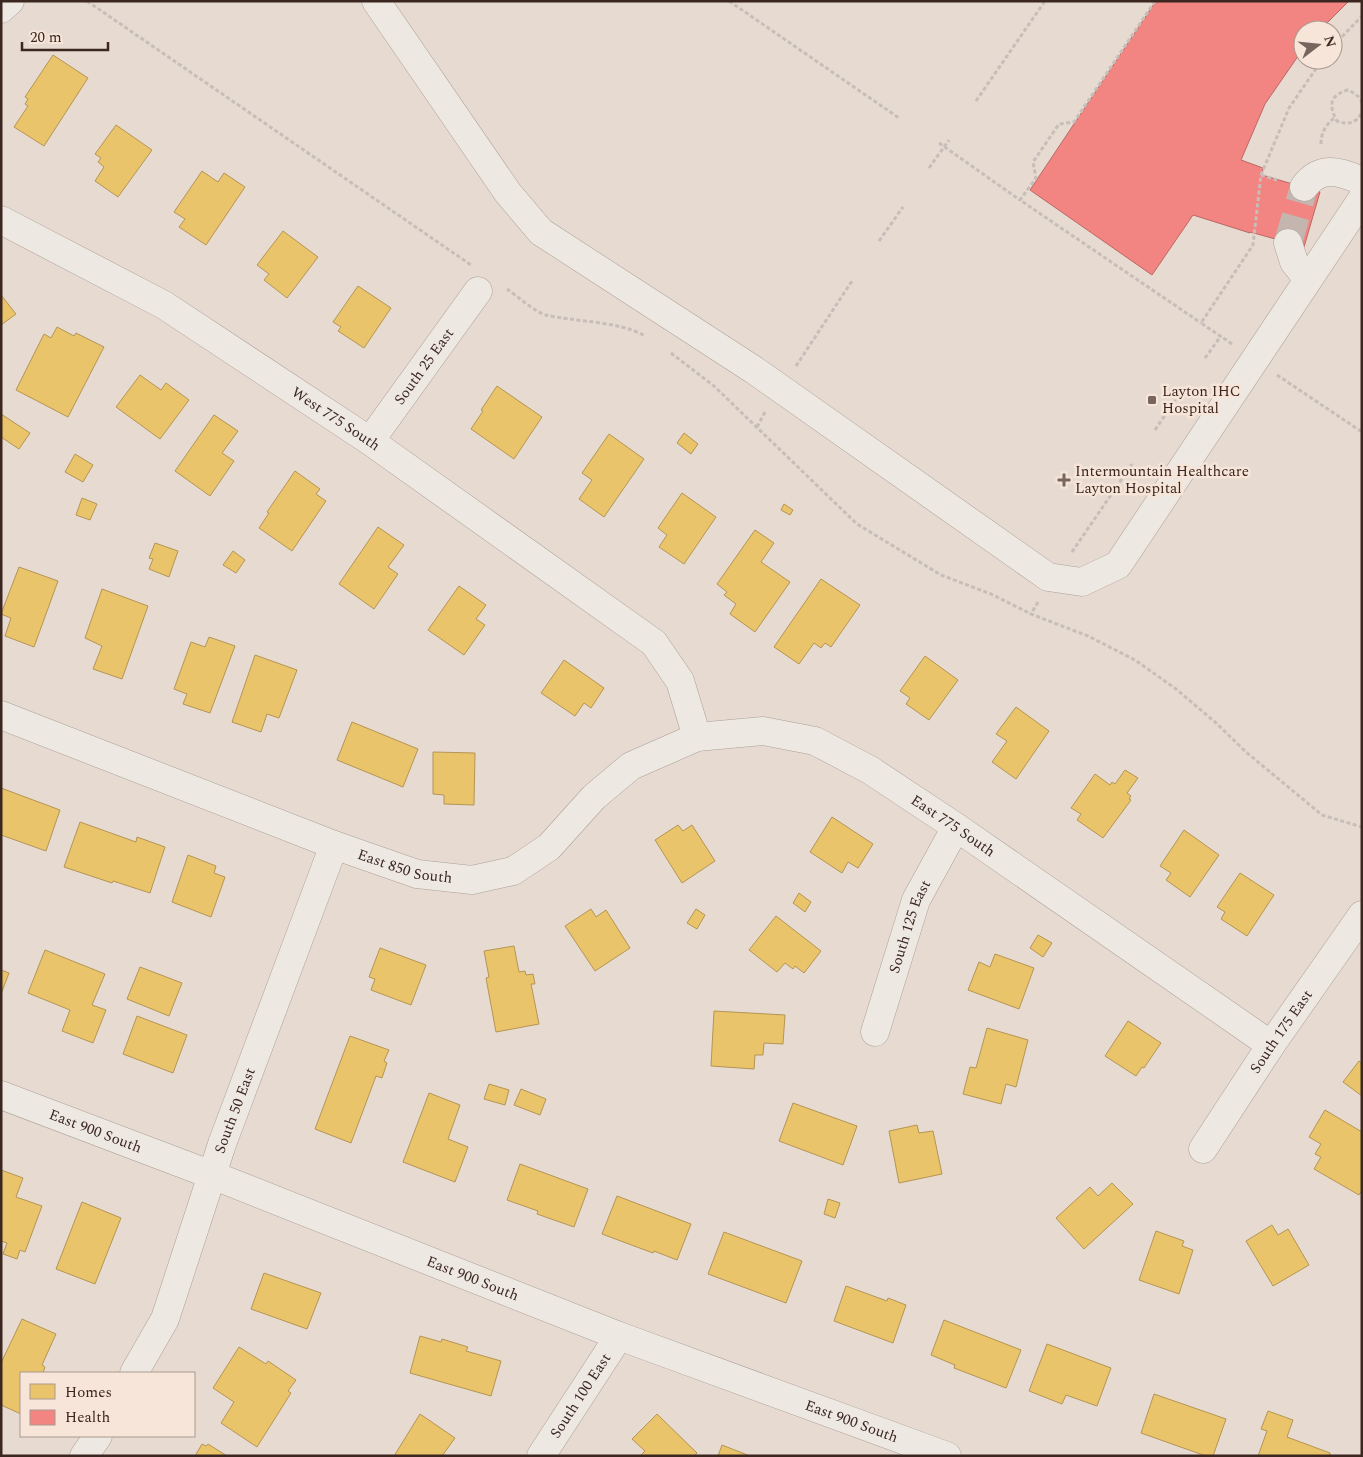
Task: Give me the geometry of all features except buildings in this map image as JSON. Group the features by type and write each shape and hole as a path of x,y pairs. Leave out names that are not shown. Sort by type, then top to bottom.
{"street":[{"path":"1,9 10,1"},
{"path":"376,1 508,193 541,232 754,370 1048,577 1082,582 1118,565 1362,199"},
{"path":"1304,187 1315,176 1329,172 1338,172 1362,181"},
{"name":"West 775 South","path":"1,220 164,305 370,441 654,643 680,681 697,737"},
{"path":"1288,242 1294,262 1308,279"},
{"name":"South 25 East","path":"370,441 486,282"},
{"name":"East 850 South","path":"1,715 334,845 417,874 472,880 513,871 549,847 594,798 631,766 697,737"},
{"name":"East 775 South","path":"697,737 763,731 815,741 870,770 956,826 1270,1045"},
{"name":"South 125 East","path":"875,1032 916,900 956,826"},
{"name":"South 50 East","path":"135,1372 165,1319 222,1144 334,845"},
{"name":"South 175 East","path":"1204,1149 1270,1045 1362,915"},
{"name":"East 900 South","path":"1,1095 212,1175 619,1336 947,1456"},
{"name":"South 100 East","path":"541,1456 619,1336"},
{"path":"84,1456 97,1437"}],"path":[{"path":"87,1 486,282 544,314 630,330 651,340"},
{"path":"729,1 899,118"},
{"path":"976,101 1045,1"},
{"path":"1020,200 1036,178 1033,162 1059,124 1074,122 1155,1"},
{"path":"1343,36 1362,16"},
{"path":"1201,323 1253,246 1261,175 1289,108 1315,70"},
{"path":"1361,100 1348,90 1338,93 1332,100 1332,112 1337,121 1346,124 1356,122 1362,112"},
{"path":"1322,147 1322,132 1335,117"},
{"path":"929,168 949,140"},
{"path":"939,143 1233,346"},
{"path":"879,241 903,207"},
{"path":"792,371 852,281"},
{"path":"1205,358 1221,336"},
{"path":"665,349 714,386 857,524 941,575 991,594 1032,614 1088,636 1135,660 1189,700 1246,752 1322,815 1362,827"},
{"path":"1274,373 1362,432"},
{"path":"1155,430 1182,390"},
{"path":"757,427 766,411"},
{"path":"1070,554 1132,464"},
{"path":"1032,614 1040,598"}],"tunnel":[{"path":"1288,243 1304,187"}],"place":[{"name":"Layton IHC Hospital","path":"1152,400"},
{"name":"Intermountain Healthcare Layton Hospital","path":"1064,480"}]}
